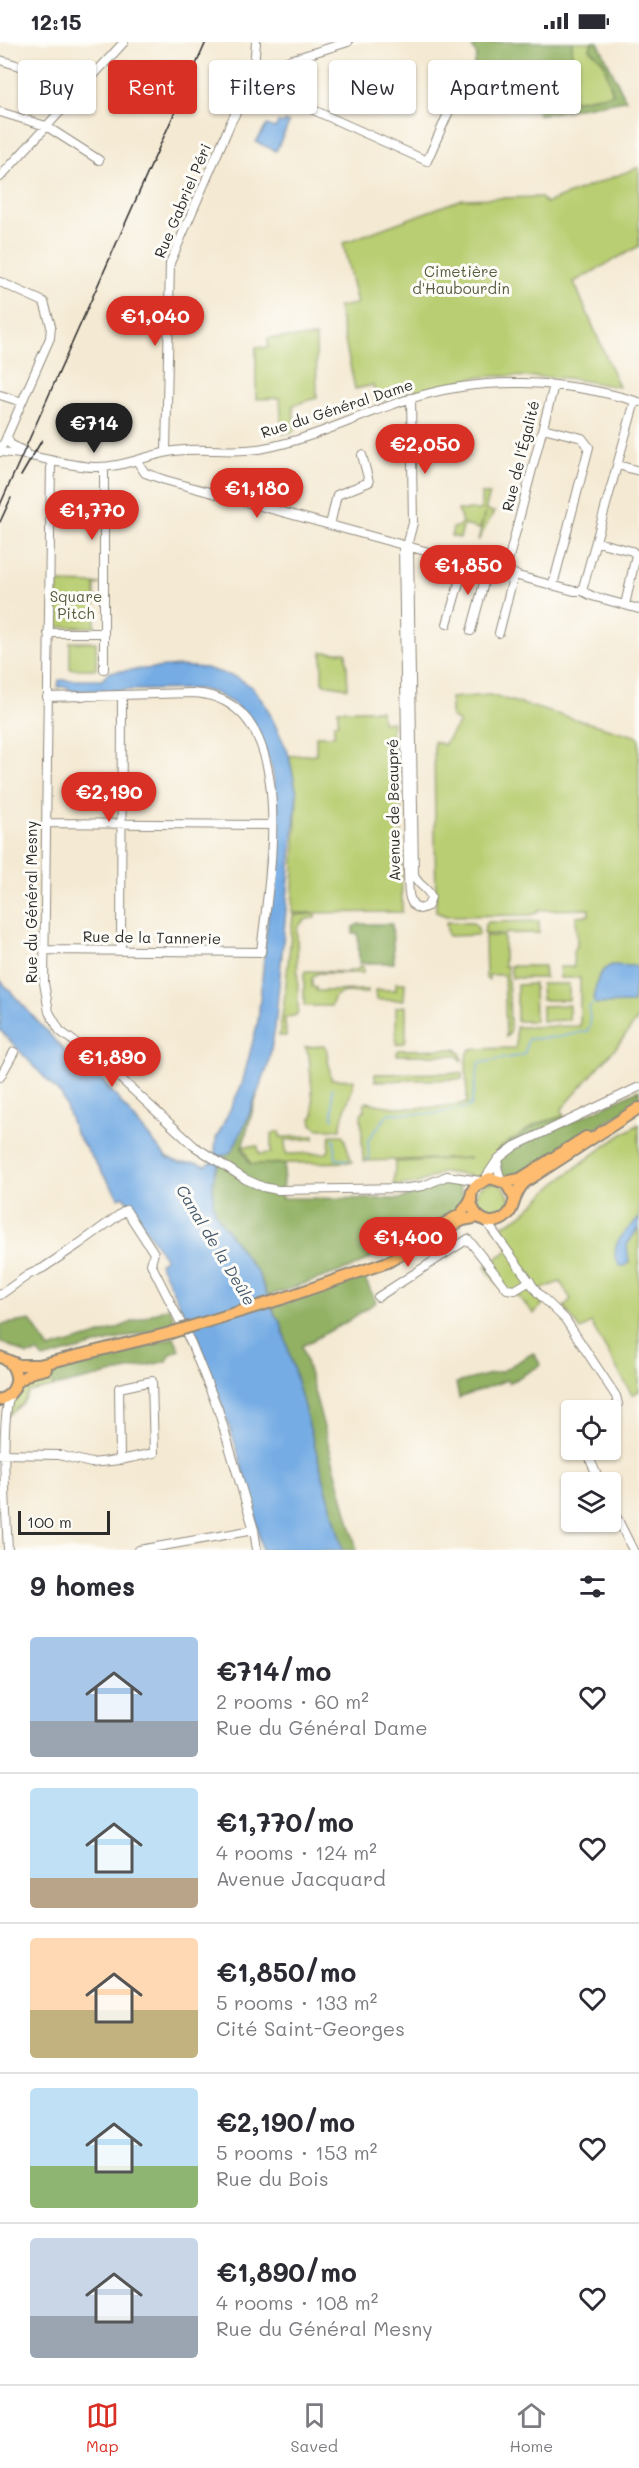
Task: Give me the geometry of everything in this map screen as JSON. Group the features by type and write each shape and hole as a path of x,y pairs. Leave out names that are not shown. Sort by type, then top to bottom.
{"main road":[{"path":"5,1397 16,1383 33,1372 95,1358 329,1284 388,1262 463,1220 494,1221 506,1216 512,1209 518,1189 528,1180 639,1108 574,1143 520,1179 482,1180 474,1188 461,1214 385,1258 329,1284"},
{"path":"502,1181 511,1188 514,1197"},
{"path":"470,1199 473,1210 482,1219"},
{"path":"5,1360 22,1366 39,1365 170,1333"},
{"path":"5,1360 15,1371 16,1383"}],"street":[{"path":"96,72 124,42"},
{"path":"255,60 256,42"},
{"name":"Rue Gabriel Péri","path":"293,60 348,42"},
{"path":"0,60 18,66"},
{"path":"0,112 46,126 99,160"},
{"path":"317,112 427,161 448,114"},
{"path":"0,177 57,114"},
{"name":"Rue Gabriel Péri","path":"166,452 170,263 235,114"},
{"path":"0,282 42,301 47,309 51,332 0,450 47,461"},
{"name":"Rue du Général Dame","path":"47,461 105,467 122,466 166,452 268,447 301,438 411,398 464,386 522,382 605,393 637,402"},
{"name":"Rue de l'Égalité","path":"506,569 554,385"},
{"path":"0,395 22,402"},
{"path":"406,546 413,523 411,398"},
{"path":"582,591 637,402"},
{"path":"543,428 582,438 589,447 553,585"},
{"path":"7,436 12,445 47,461"},
{"path":"330,525 339,494 369,482 362,455"},
{"name":"Rue du Général Mesny","path":"47,461 48,633 44,950 45,996 56,1026 108,1067 204,1154 259,1186 284,1190 415,1188 443,1177 454,1176 482,1180"},
{"path":"137,461 145,473 157,478 488,568 506,569 514,574 573,591 582,591 639,609"},
{"path":"618,465 639,471"},
{"path":"104,669 105,467"},
{"path":"597,542 632,551 636,555 624,605"},
{"name":"Avenue de Beaupré","path":"406,546 414,874 416,881 428,891 431,897 428,906 420,909 415,907 411,901 408,873 406,546"},
{"path":"447,624 465,562"},
{"path":"471,631 488,568"},
{"path":"499,633 514,574"},
{"path":"48,633 104,633"},
{"path":"46,823 272,825 272,789 268,766 254,732 241,714 228,705 204,694 47,697"},
{"path":"121,951 122,696"},
{"name":"Rue de la Tannerie","path":"44,950 261,952 272,825"},
{"path":"0,1077 14,1052"},
{"path":"482,1180 501,1155 536,1135 639,1087"},
{"path":"501,1155 497,1167 502,1181"},
{"path":"454,1176 465,1186 470,1199"},
{"path":"0,1295 79,1244 126,1210 154,1252 151,1264 202,1370 232,1452 254,1530 257,1550"},
{"path":"502,1242 499,1232 506,1216"},
{"path":"482,1219 502,1242 540,1295 563,1316 617,1400"},
{"path":"378,1297 468,1239 507,1289 515,1290 530,1281"},
{"path":"2,1454 59,1455 91,1463 120,1460 154,1453 152,1381 119,1388 120,1460"},
{"path":"5,1397 2,1454 3,1499 8,1550"},
{"path":"0,1419 4,1432"},
{"path":"621,1526 633,1550"},
{"path":"139,1550 254,1530"}],"green space":[{"path":"470,42 572,42 572,60 476,60 477,56"},
{"path":"572,42 592,42 590,49 604,63 613,94 581,99 581,60 572,60"},
{"path":"592,42 598,42 626,100 581,108 581,100 613,94 604,63 590,49"},
{"name":"Cimetière d'Haubourdin","path":"639,167 639,246 574,282 619,387 567,378 477,377 417,392 415,389 377,403 373,385 355,389 338,307 357,304 343,243 462,199 540,197 546,203"},
{"path":"316,337 317,398 293,405 295,431 282,434 280,398 256,399 256,347 268,348 268,338"},
{"path":"481,494 490,494 485,510 494,512 478,541 485,513 480,529 464,525 460,538 451,536 453,528 462,522 458,510 481,510"},
{"name":"Square Pitch","path":"57,583 101,584 95,585 95,627 57,627"},
{"path":"70,642 96,642 96,669 70,669"},
{"path":"322,652 346,652 348,688 324,684 322,681"},
{"path":"490,695 639,737 639,1017 618,1045 562,1109 564,1116 537,1124 498,1149 501,1160 478,1177 444,1172 416,1184 394,1185 395,1162 470,1158 363,1161 361,1114 364,1104 367,1102 392,1107 417,1108 467,1103 466,1060 471,1049 516,1048 516,1027 580,1026 580,978 560,978 559,967 574,967 573,951 577,945 576,916 589,915 589,909 539,910 530,915 446,916 436,912 434,741 444,745 459,722 451,717 451,698"},
{"path":"338,710 381,710 382,722 392,722 391,759 400,759 402,912 292,913 297,793 289,756 316,754 316,736 334,736 334,723 338,723"},
{"path":"315,914 315,918 304,921 297,930 298,1012 296,1015 285,1018 286,1036 279,1036 293,915"},
{"path":"539,921 539,933 484,934 485,925 488,922"},
{"path":"446,922 473,923 478,928 479,935 448,936"},
{"path":"359,924 392,924 394,963 359,963 358,934 353,934 353,927"},
{"path":"485,936 504,936 504,966 507,966 510,1016 510,1033 506,1037 504,975 489,975 489,980 486,979"},
{"path":"359,966 363,966 363,973 318,973 312,978 312,987 316,987 316,991 368,990 368,993 344,992 335,996 331,1006 304,1006 304,973 306,971 344,972 359,969"},
{"path":"510,966 544,966 545,978 512,978"},
{"path":"396,983 405,983 404,1000 376,1000 375,990 396,990"},
{"path":"534,984 535,1021 517,1021 517,985"},
{"path":"541,984 569,984 569,1000 542,1000"},
{"path":"569,1005 569,1020 542,1021 542,1006"},
{"path":"406,1006 406,1039 404,1043 396,1044 396,1007"},
{"path":"326,1046 331,1079 354,1080 341,1129 318,1129 312,1124 311,1118 314,1115 309,1055 305,1047"},
{"path":"456,1049 461,1054 462,1061 457,1055 397,1055 399,1050"},
{"path":"462,1073 462,1079 375,1081 375,1074"},
{"path":"639,1090 639,1102 517,1177 508,1178 502,1174 498,1149 537,1124 564,1116 567,1124"},
{"path":"257,1095 242,1148 250,1164 285,1164 281,1198 400,1199 453,1181 459,1185 464,1200 458,1209 354,1267 268,1296 257,1271 217,1216 213,1204 215,1172 222,1157 232,1150"},
{"path":"639,1124 639,1391 632,1395 591,1323 581,1330 564,1307 571,1299 560,1282 544,1288 535,1295 543,1304 534,1314 516,1294 504,1292 484,1267 511,1248 501,1234 503,1225 524,1212 586,1160"},
{"path":"280,1132 280,1137 314,1136 314,1139 285,1140 286,1154 327,1153 330,1135 343,1135 352,1162 251,1164 243,1146 258,1146 259,1154 271,1153 271,1135"},
{"path":"492,1183 504,1188 509,1200 504,1212 492,1217 480,1212 475,1200 480,1188"},
{"path":"364,1277 376,1302 348,1321 302,1346 357,1550 343,1550 281,1323 273,1307"},
{"path":"169,1307 176,1324 43,1359 38,1353 27,1355 0,1341 0,1325 30,1320 49,1349 108,1332"},
{"path":"174,1337 180,1350 171,1354 167,1361 53,1387 51,1373 94,1363"},
{"path":"533,1353 541,1365 509,1383 507,1380 459,1398 456,1383 502,1371"},
{"path":"51,1373 53,1387 29,1392 23,1403 8,1416 12,1397 20,1386 33,1378"}],"water":[{"path":"285,121 289,123 276,151 256,142 267,125 275,128 278,122 283,124"},
{"name":"Canal de la Deûle","path":"179,666 206,668 238,678 252,687 266,706 288,752 297,793 275,1028 268,1066 232,1151 222,1157 215,1172 213,1204 217,1216 257,1271 275,1315 281,1323 343,1550 262,1550 245,1475 234,1439 208,1367 159,1263 165,1258 124,1196 119,1198 75,1132 62,1096 0,1030 0,980 80,1068 98,1075 167,1158 181,1163 197,1163 206,1166 214,1161 216,1139 242,1084 258,1021 278,809 272,769 253,723 233,703 215,693 199,689 70,691 68,687 58,687 59,680 102,680 109,672"},
{"path":"612,965 637,968 633,1003 597,1004 593,1000 600,975"},
{"path":"639,1218 639,1227 627,1245 629,1262 625,1266 620,1266 616,1259 616,1246 623,1234"}],"waterway":[{"path":"366,1159 369,1159 368,1140 389,1113 432,1114 469,1107 479,1063 524,1055 528,1039 560,1037 587,1031 590,1026 589,1007 595,1002"},
{"path":"332,1088 333,1119"},
{"path":"334,1138 336,1159 349,1160"}],"railway":[{"path":"0,505 206,42"},
{"path":"21,476 42,440"},
{"path":"0,522 11,498"}]}
